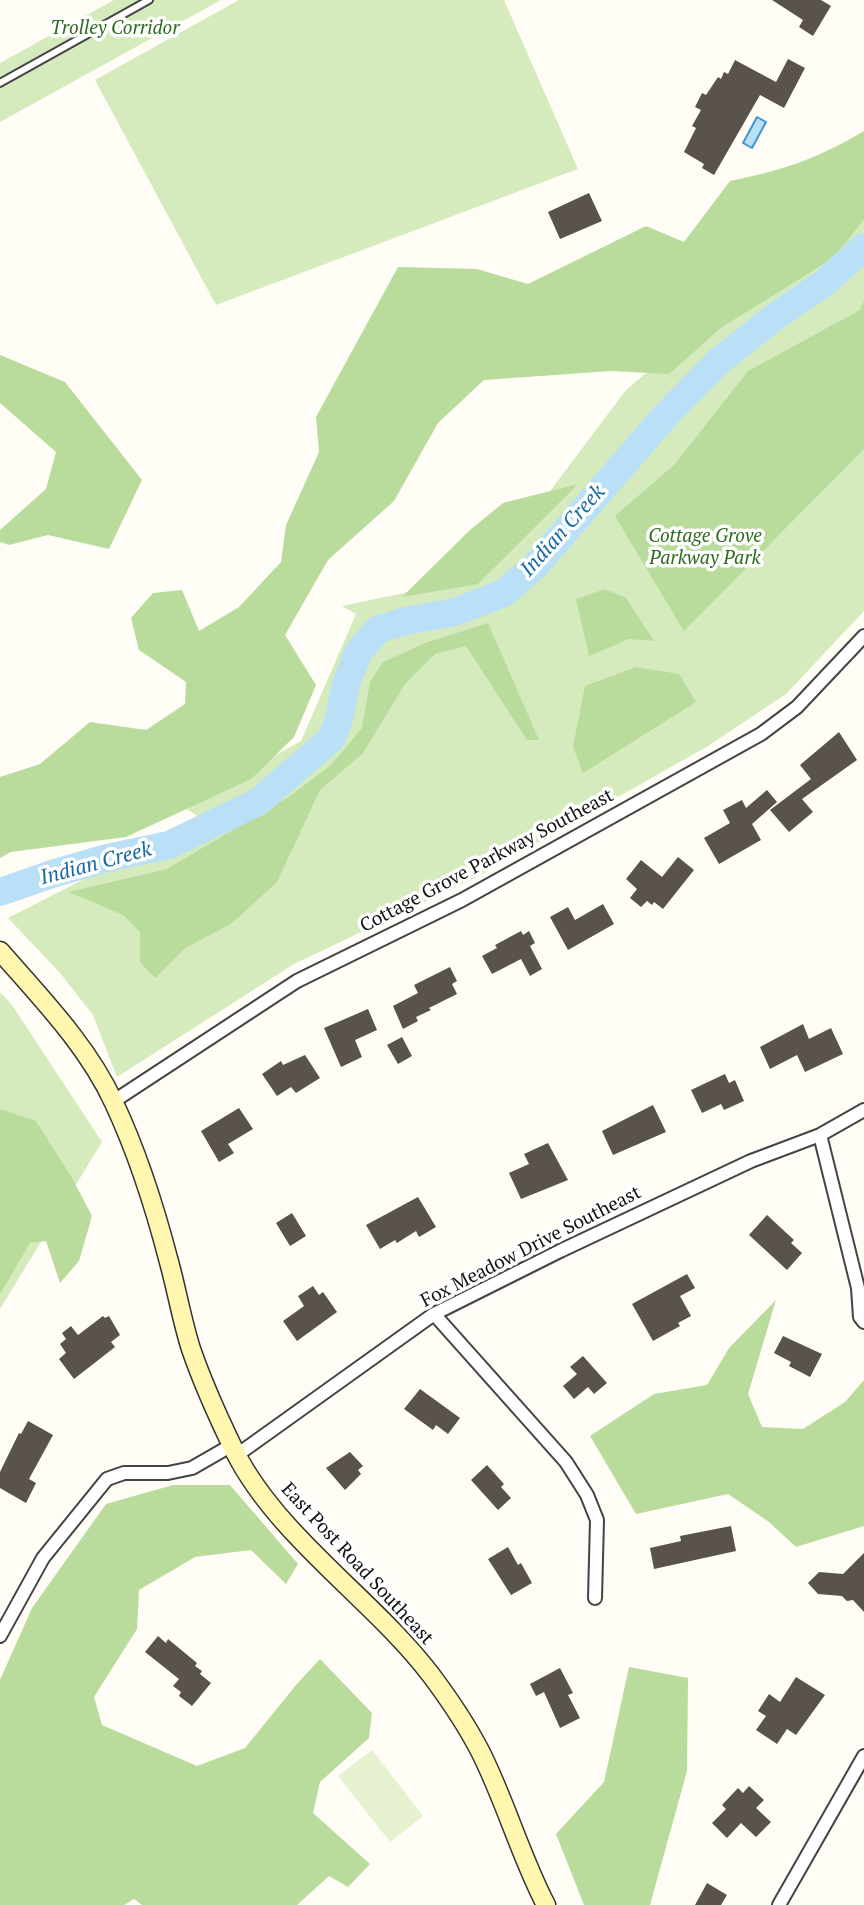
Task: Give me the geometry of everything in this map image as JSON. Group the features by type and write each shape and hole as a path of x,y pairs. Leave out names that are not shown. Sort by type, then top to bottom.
{"main road":[{"name":"East Post Road Southeast","path":"0,951 76,1040 114,1101 141,1170 191,1348 234,1450 285,1521 405,1646 430,1674 461,1718 488,1768 546,1905"}],"street":[{"name":"Cottage Grove Parkway Southeast","path":"114,1101 297,981 462,900 761,734 797,707 864,636"},
{"name":"Fox Meadow Drive Southeast","path":"0,1636 43,1558 107,1479 124,1473 167,1473 192,1468 234,1450 435,1314 560,1251 751,1161 820,1135 864,1110"},
{"path":"820,1135 858,1288 860,1317 864,1322"},
{"path":"435,1314 566,1462 587,1495 597,1520 595,1598"},
{"path":"779,1905 864,1756"}],"lane":[{"path":"0,83 149,0"}],"green space":[{"name":"Trolley Corridor","path":"114,0 221,0 0,122 0,63"},
{"path":"239,0 504,0 578,169 216,305 95,80"},
{"path":"864,131 864,219 835,257 722,327 669,374 611,371 484,380 438,423 394,501 328,560 285,635 316,685 294,737 251,779 126,837 11,852 0,858 0,777 40,764 90,722 146,730 185,704 186,682 139,650 131,618 153,593 182,590 199,631 239,607 281,562 286,525 319,452 316,417 398,267 477,269 528,284 646,226 684,242 730,181 799,162"},
{"name":"Cottage Grove Parkway Park","path":"864,202 864,611 786,694 708,746 475,878 294,964 117,1077 93,1015 60,973 8,918 202,819 183,807 301,741 356,614 342,606 486,576 626,390 805,239"},
{"path":"864,301 864,449 684,631 615,516 675,464 748,371 860,310"},
{"path":"0,355 65,382 142,480 109,549 48,535 9,545 0,542 0,530 46,489 56,452 0,403"},
{"path":"578,484 478,584 402,597 470,530 503,503"},
{"path":"605,589 626,598 654,641 629,639 589,656 576,599"},
{"path":"488,623 539,740 527,740 466,646 435,654 405,684 363,753 320,790 277,882 231,924 185,948 155,978 140,962 140,932 123,915 69,892 167,869 290,796 331,765 362,728 370,682 383,662 428,642"},
{"path":"636,667 679,674 696,702 583,773 573,747 585,686"},
{"path":"0,992 12,1005 102,1142 0,1309"},
{"path":"0,1109 36,1121 92,1216 79,1261 60,1283 46,1241 30,1243 0,1294"},
{"path":"776,1300 748,1394 762,1427 803,1429 845,1402 864,1380 864,1526 796,1547 769,1522 728,1494 636,1514 590,1436 654,1394 707,1385 729,1348"},
{"path":"173,1485 230,1485 298,1564 286,1584 251,1550 195,1557 139,1590 137,1629 94,1697 102,1725 197,1766 245,1748 320,1659 372,1713 369,1738 320,1782 313,1813 370,1864 348,1887 329,1876 297,1905 142,1905 134,1899 124,1905 0,1905 0,1680 32,1608 106,1504"},
{"path":"629,1667 688,1678 687,1771 650,1905 584,1905 556,1834 604,1782"},
{"path":"372,1750 423,1816 390,1842 338,1776"}],"water":[{"path":"757,117 766,122 752,148 743,143"}],"building":[{"path":"772,0 821,0 831,6 813,36 799,27 803,20"},
{"path":"788,59 805,68 784,108 760,95 714,175 702,168 704,164 684,152 696,128 692,126 701,110 695,107 702,93 706,95 724,72 728,74 735,60 776,82"},
{"path":"589,193 602,221 560,239 548,212"},
{"path":"839,732 857,760 802,799 813,812 789,832 770,810 811,779 800,765"},
{"path":"767,790 777,802 752,824 761,840 719,864 704,838 730,823 723,810 742,800 746,808"},
{"path":"678,857 694,870 663,909 654,902 652,905 647,901 641,907 630,898 637,889 626,879 641,860 662,877"},
{"path":"603,904 614,924 568,950 550,917 568,907 575,920"},
{"path":"521,931 523,935 529,931 535,943 530,946 542,969 530,976 521,959 492,974 482,956 497,948 495,945"},
{"path":"450,967 457,981 452,984 457,994 429,1008 431,1010 416,1017 418,1021 403,1029 393,1006 418,993 414,985"},
{"path":"368,1009 377,1030 355,1040 362,1057 341,1067 324,1028"},
{"path":"803,1024 809,1039 831,1028 843,1054 805,1072 797,1055 770,1069 760,1047"},
{"path":"402,1037 412,1056 398,1064 387,1045"},
{"path":"305,1055 320,1078 296,1093 291,1087 277,1096 262,1074 281,1061 283,1065"},
{"path":"725,1074 729,1083 735,1080 744,1101 724,1110 721,1104 702,1113 691,1090"},
{"path":"653,1105 666,1132 613,1155 602,1131"},
{"path":"239,1108 253,1129 228,1144 234,1153 219,1162 201,1131"},
{"path":"548,1143 568,1180 521,1199 509,1173 529,1164 524,1154"},
{"path":"418,1197 436,1227 419,1237 416,1231 397,1243 395,1240 380,1249 366,1225"},
{"path":"292,1213 306,1236 290,1246 276,1223"},
{"path":"767,1215 794,1240 791,1243 802,1253 787,1270 749,1235"},
{"path":"687,1274 695,1288 680,1296 691,1316 678,1323 680,1326 653,1341 632,1304"},
{"path":"313,1286 319,1295 323,1292 337,1312 297,1341 283,1321 304,1306 298,1296"},
{"path":"103,1316 109,1316 120,1335 111,1342 115,1347 74,1379 59,1359 66,1353 60,1344 66,1339 62,1333 71,1326 78,1335"},
{"path":"783,1336 822,1354 810,1377 789,1366 791,1362 774,1353"},
{"path":"583,1356 607,1383 594,1394 588,1387 574,1399 563,1386 577,1374 570,1367"},
{"path":"420,1389 460,1418 448,1434 436,1425 433,1430 404,1409"},
{"path":"28,1421 53,1435 29,1479 36,1483 26,1503 0,1488 0,1472 19,1433 21,1434"},
{"path":"350,1452 363,1466 358,1470 361,1474 345,1490 326,1468"},
{"path":"487,1465 504,1484 501,1487 511,1498 498,1510 471,1480"},
{"path":"731,1526 736,1551 654,1569 650,1548 681,1541 680,1536"},
{"path":"508,1547 532,1583 511,1595 488,1559"},
{"path":"864,1553 864,1612 853,1600 818,1594 808,1583 819,1572 843,1574"},
{"path":"158,1636 166,1643 168,1639 197,1663 195,1666 202,1671 200,1674 211,1683 192,1706 179,1696 181,1692 173,1686 179,1679 145,1652"},
{"path":"560,1668 573,1693 568,1695 580,1718 560,1728 544,1692 536,1696 530,1684"},
{"path":"796,1677 825,1695 796,1735 787,1729 777,1744 756,1730 766,1716 758,1711 769,1694 780,1702"},
{"path":"749,1786 764,1800 756,1808 771,1822 756,1837 741,1823 727,1838 712,1823 726,1809 722,1805 738,1788 743,1793"},
{"path":"707,1883 727,1895 721,1905 695,1905"}],"waterway":[{"name":"Indian Creek","path":"0,892 107,858 169,845 258,802 331,739 339,719 346,684 358,653 377,630 405,621 455,612 504,593 536,565 666,415 719,361 776,316 824,283 864,247"}]}
